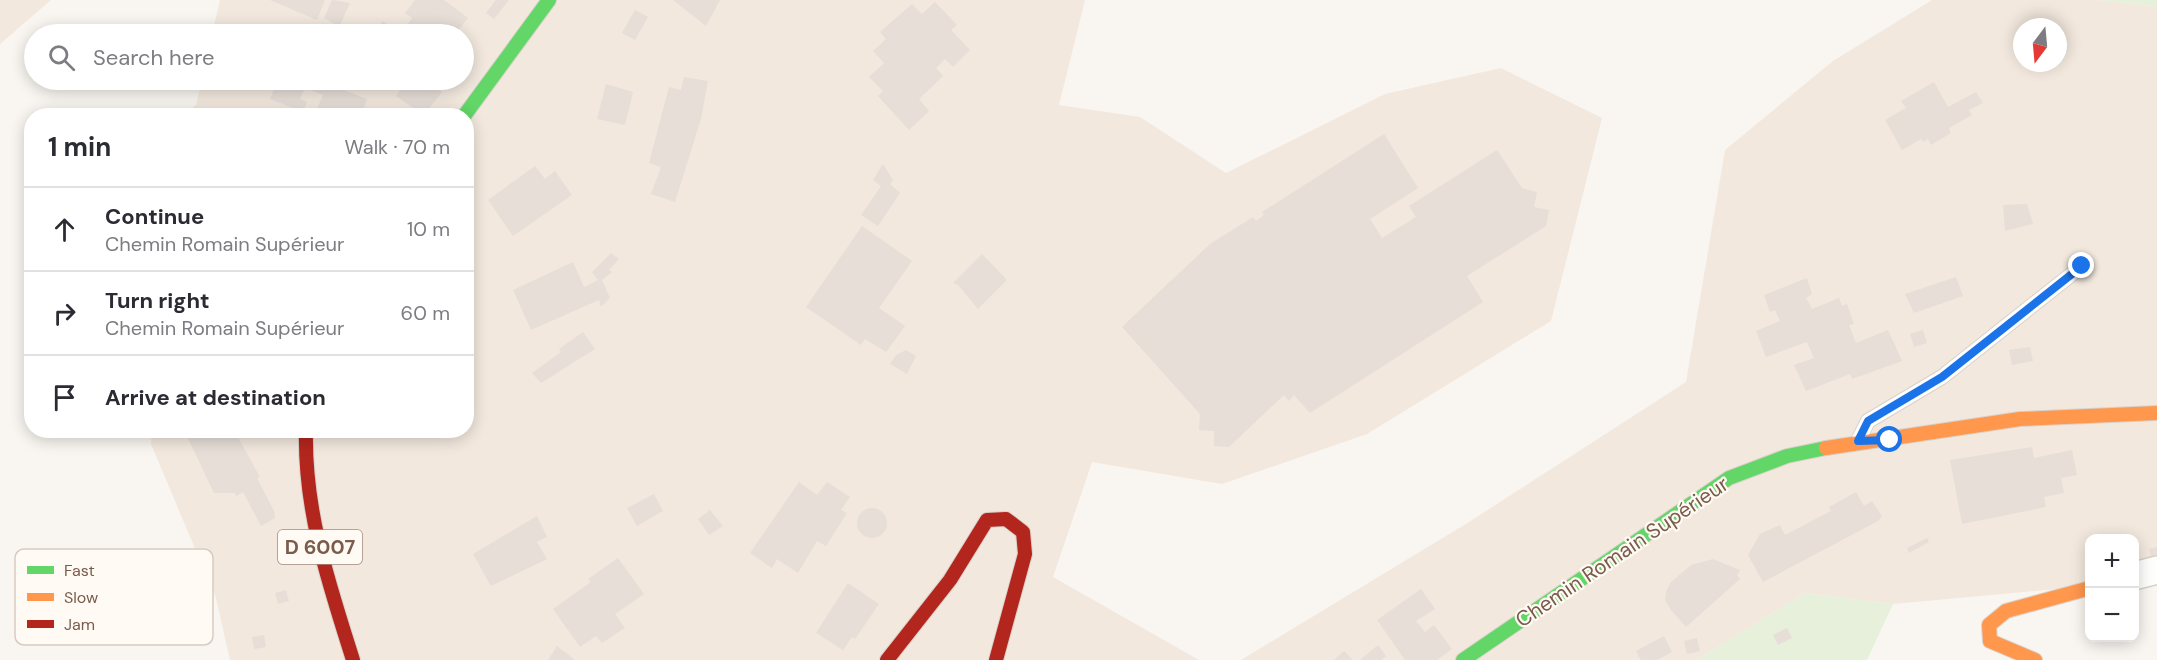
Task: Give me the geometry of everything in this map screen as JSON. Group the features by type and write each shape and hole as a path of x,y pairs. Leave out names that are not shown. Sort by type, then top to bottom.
{"street":[{"path":"470,108 549,0"},
{"name":"Chemin Romain Supérieur","path":"1463,660 1729,478 1787,456 1858,441 1890,440 2020,419 2157,413"},
{"name":"D 6007","path":"306,438 310,504 324,564 353,660"},
{"path":"887,660 951,579 987,520 1006,519 1023,532 1025,554 996,660"},
{"path":"2139,575 2157,570"},
{"path":"2035,660 1990,641 1989,625 2006,611 2085,589"}],"lane":[{"path":"1858,441 1868,421 1942,377 2082,266"}],"shaded area":[{"path":"0,0 51,0 0,44"},
{"path":"220,0 1085,0 1059,105 1140,117 1226,173 1385,94 1501,68 1602,118 1551,321 1367,434 1222,484 1092,462 1053,577 1199,660 230,660 213,591 213,549 195,549 151,444 151,438 474,438 474,108 192,108 196,105 200,90 474,90 474,24 214,24"},
{"path":"1932,0 2098,0 2157,7 2157,580 2139,582 2139,534 2085,534 2085,586 1893,604 1805,593 1697,660 1241,660 1469,522 1686,382 1725,150 1833,61"}],"green space":[{"path":"2098,0 2157,0 2157,7"},
{"path":"1805,593 1893,604 1867,660 1697,660"}],"building":[{"path":"270,0 325,0 317,20"},
{"path":"332,0 350,3 340,24 334,24 324,18"},
{"path":"415,0 444,0 468,18 463,24 408,24 412,18 405,13"},
{"path":"496,0 509,0 494,19 486,13"},
{"path":"673,0 720,0 706,26"},
{"path":"935,2 957,25 951,30 970,50 953,67 945,59 936,68 943,76 919,99 929,111 909,130 878,96 883,91 869,77 884,63 873,51 886,39 880,32 912,4 922,14"},
{"path":"635,10 648,17 635,40 622,33"},
{"path":"684,77 708,81 701,119 675,202 651,194 661,167 649,163 669,87 681,90"},
{"path":"1934,82 1948,107 1976,92 1983,103 1969,110 1972,115 1949,128 1951,133 1931,145 1928,139 1923,142 1921,139 1902,150 1885,120 1906,108 1901,101"},
{"path":"606,84 633,92 625,125 597,119"},
{"path":"274,90 304,90 300,99 307,102 305,108 293,108 270,99"},
{"path":"310,90 344,90 367,99 364,108 317,108 323,95"},
{"path":"400,90 439,90 442,92 429,108 414,108 396,96"},
{"path":"1384,134 1418,188 1370,219 1382,238 1416,217 1409,206 1497,150 1522,188 1537,192 1534,207 1549,210 1546,226 1467,276 1483,302 1310,413 1294,395 1289,401 1284,395 1229,447 1214,446 1214,431 1199,430 1200,414 1122,327 1210,244 1253,217 1256,221 1264,215 1262,212"},
{"path":"883,164 893,180 890,184 900,193 878,226 861,215 881,186 873,180"},
{"path":"535,166 545,179 555,171 572,195 513,236 488,200"},
{"path":"2027,204 2033,224 2005,231 2003,205"},
{"path":"862,226 912,261 879,308 905,326 886,352 865,339 861,345 806,307"},
{"path":"611,253 619,259 609,270 612,272 602,280 610,298 601,307 599,300 531,330 513,290 573,262 584,287 598,280 592,272"},
{"path":"982,254 1007,280 978,309 958,285 953,283"},
{"path":"1956,277 1963,296 1914,313 1905,294"},
{"path":"1807,278 1812,294 1806,298 1812,309 1839,298 1842,306 1847,304 1854,324 1849,325 1856,343 1888,330 1902,361 1852,379 1850,374 1806,391 1794,365 1814,358 1807,342 1766,357 1756,331 1780,321 1775,310 1770,312 1764,295"},
{"path":"1923,330 1927,343 1914,347 1910,334"},
{"path":"583,332 595,349 541,383 532,373 561,352 559,349"},
{"path":"2030,347 2033,361 2012,365 2009,350"},
{"path":"906,350 916,356 907,374 890,364 896,355"},
{"path":"188,438 238,438 260,477 257,478 274,511 275,518 261,526 243,492 236,496 235,493 214,493"},
{"path":"2032,447 2034,458 2072,450 2077,475 2061,478 2064,493 2044,497 2046,507 1962,524 1950,460"},
{"path":"799,482 817,495 827,482 850,497 841,510 847,513 826,546 817,541 798,573 777,559 772,568 750,553"},
{"path":"1856,492 1864,506 1872,501 1882,516 1878,521 1763,582 1748,555 1760,534 1780,525 1785,535 1831,511 1829,507"},
{"path":"654,494 663,511 637,526 627,508"},
{"path":"872,508 882,513 887,523 882,533 872,538 862,533 857,523 862,513"},
{"path":"710,510 723,526 709,535 698,519"},
{"path":"537,516 547,537 537,542 547,559 491,586 473,554"},
{"path":"1927,538 1929,542 1909,553 1907,548"},
{"path":"2157,547 2157,557 2151,558 2149,549"},
{"path":"618,558 644,594 615,614 625,628 602,643 596,636 580,647 553,609 591,582 588,579"},
{"path":"1713,559 1740,570 1737,575 1740,579 1686,627 1665,600 1666,592 1670,583 1691,565"},
{"path":"848,583 879,604 855,639 852,637 843,650 816,633"},
{"path":"1421,589 1435,609 1416,621 1425,632 1434,625 1452,649 1437,660 1405,660 1377,620"},
{"path":"286,590 289,601 278,604 275,593"},
{"path":"1787,628 1792,638 1778,645 1773,635"},
{"path":"264,635 266,647 254,649 252,637"},
{"path":"1664,636 1672,652 1657,660 1641,660 1636,651"},
{"path":"1697,638 1700,651 1687,654 1684,641"},
{"path":"1378,645 1386,656 1381,660 1360,660"},
{"path":"557,646 575,660 548,660"},
{"path":"1344,651 1353,660 1334,660"}],"traffic: fast":[{"path":"470,108 549,0"},
{"path":"1463,660 1729,478 1787,456 1826,448"}],"traffic: slow":[{"path":"1826,448 2020,419 2157,413"},
{"path":"2035,660 1990,641 1989,625 2006,611 2085,589"}],"traffic: jam":[{"path":"306,438 309,489 320,547 353,660"},
{"path":"887,660 950,580 987,520 1006,519 1023,532 1025,554 996,660"}],"route":[{"path":"1890,440 1858,441 1868,421 1942,377 2082,266"}]}
